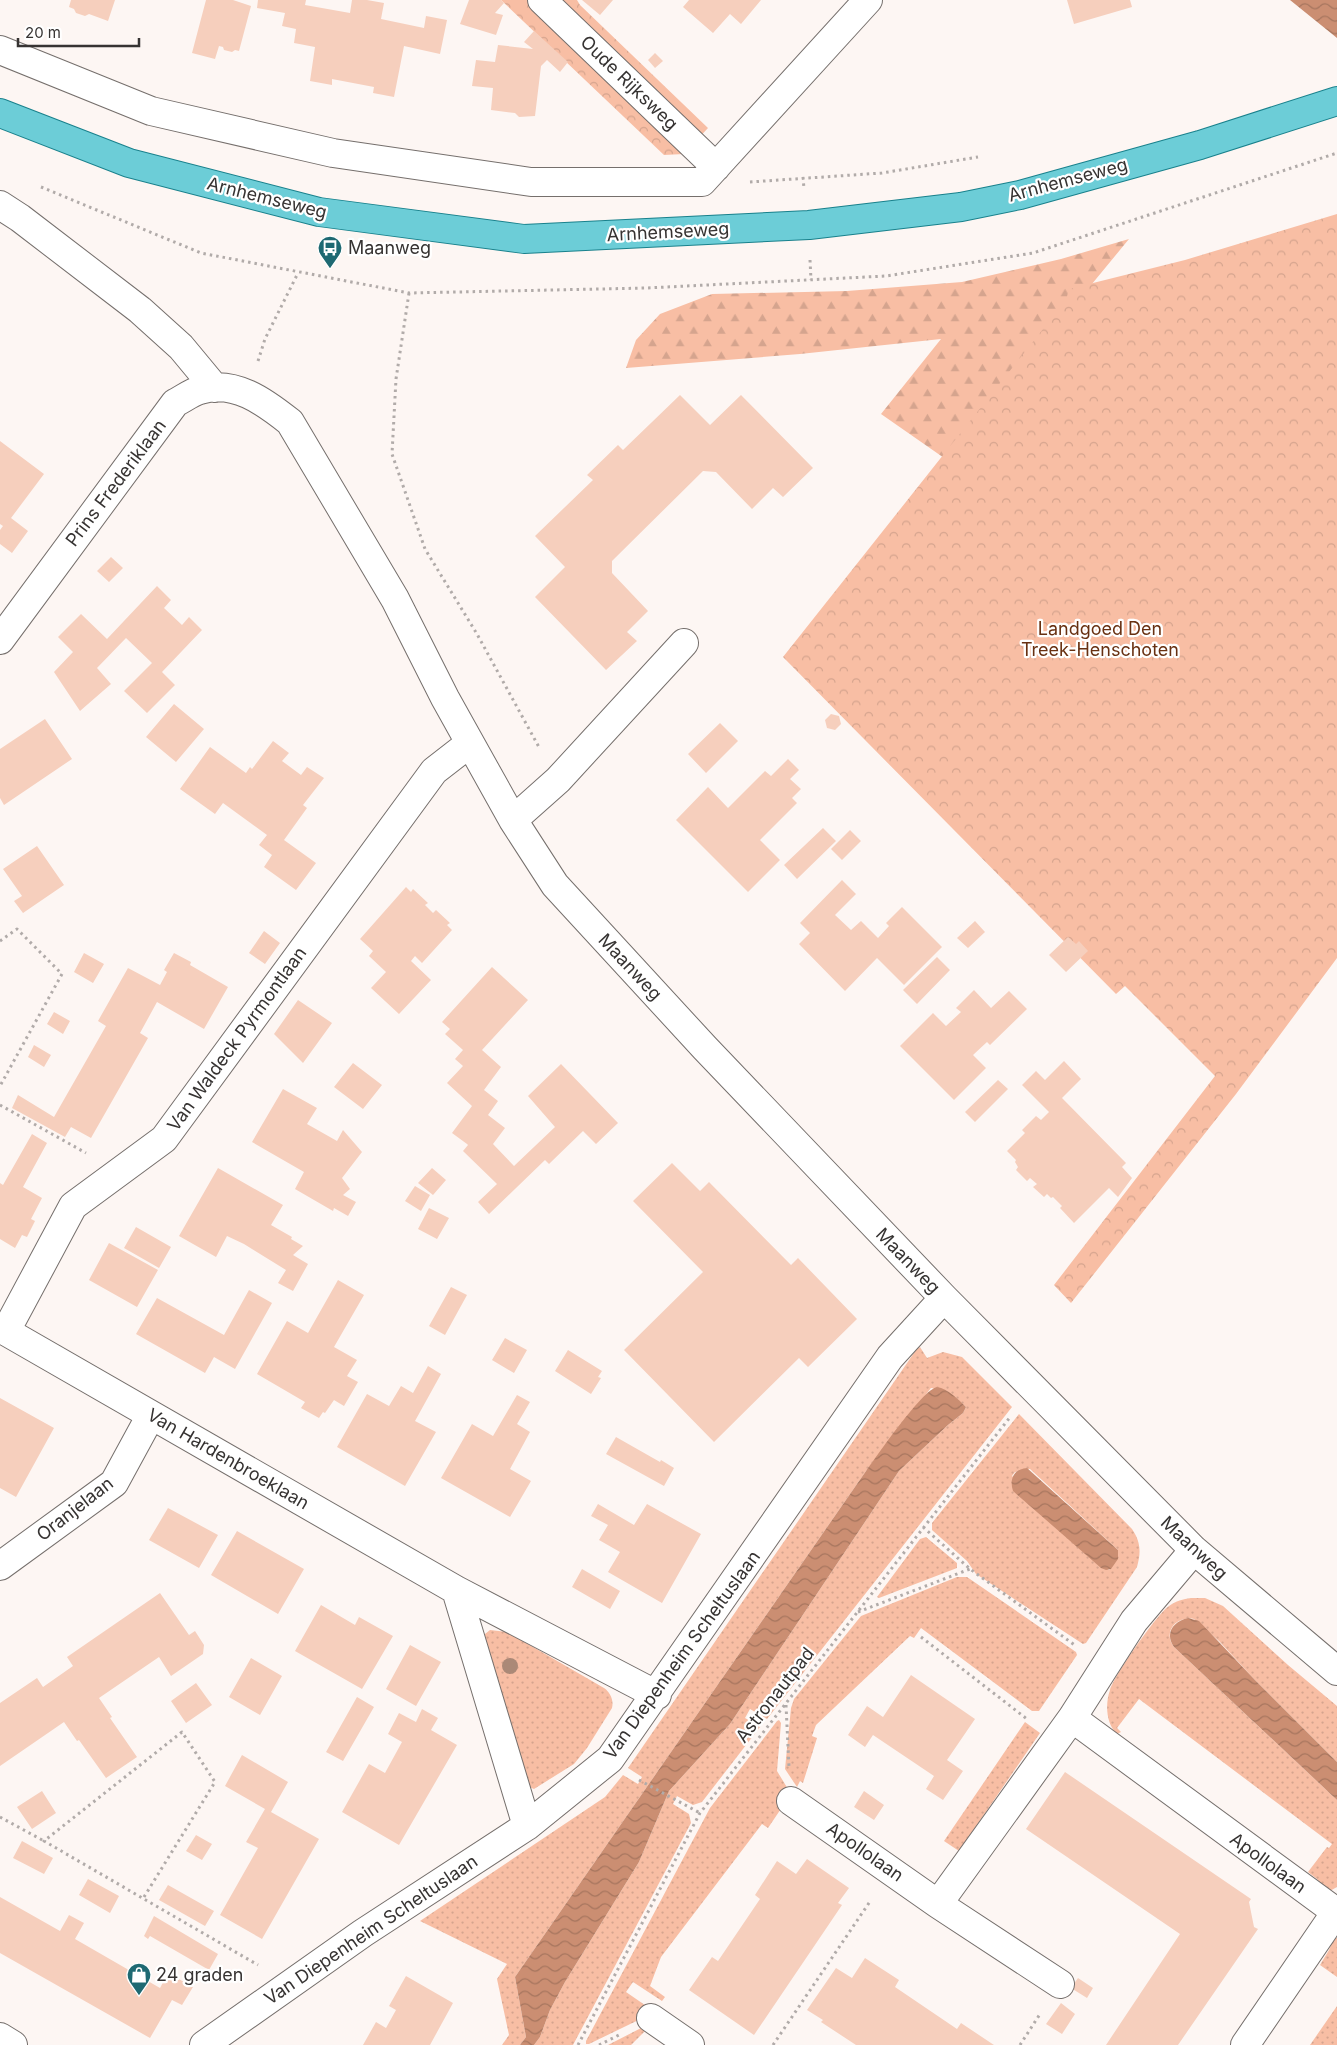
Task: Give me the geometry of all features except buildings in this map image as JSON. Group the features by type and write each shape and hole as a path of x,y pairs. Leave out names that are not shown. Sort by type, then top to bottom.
{"main road":[{"name":"Arnhemseweg","path":"0,114 129,163 319,212 524,240 808,225 961,207 1020,195 1200,145 1337,101"}],"street":[{"name":"Oude Rijksweg","path":"542,0 709,174"},
{"path":"0,50 151,111 333,153 531,182 709,174 868,0"},
{"path":"0,206 20,218 140,310 181,347 215,388"},
{"name":"Prins Frederiklaan","path":"0,640 175,403 200,390 215,388 232,389 256,398"},
{"name":"Maanweg","path":"256,398 290,422 300,438 394,599 513,820 555,885 705,1048 944,1298 1194,1550 1337,1671"},
{"path":"513,820 558,780 684,643"},
{"name":"Van Waldeck Pyrmontlaan","path":"3,1330 73,1206 164,1138 434,770 470,743"},
{"name":"Van Diepenheim Scheltuslaan","path":"204,2045 363,1933 526,1826 610,1759 657,1695 890,1357 944,1298"},
{"name":"Van Hardenbroeklaan","path":"3,1330 456,1590 657,1695"},
{"name":"Oranjelaan","path":"0,1566 114,1483 151,1415"},
{"path":"938,1904 1072,1718 1103,1666 1134,1621 1194,1550"},
{"path":"456,1590 526,1826"},
{"name":"Apollolaan","path":"1072,1718 1336,1912 1245,2045"},
{"name":"Apollolaan","path":"791,1800 938,1904 1060,1984"},
{"path":"651,2018 690,2045"},
{"path":"0,2038 13,2045"}],"path":[{"path":"709,174 726,184 882,173 978,157"},
{"path":"36,185 201,253 315,276"},
{"path":"256,398 265,340 298,273"},
{"path":"409,293 396,378 392,454 425,549 477,634 558,780"},
{"path":"0,941 17,929 62,974 0,1086"},
{"path":"0,1105 120,1172"},
{"name":"Astronautpad","path":"578,2045 700,1813 786,1705 922,1527 1034,1389"},
{"path":"922,1527 970,1569 1103,1666"},
{"path":"856,1612 970,1569"},
{"path":"921,1636 1055,1741"},
{"path":"786,1705 791,1800"},
{"path":"44,1841 182,1732 215,1782 144,1898"},
{"path":"636,1779 700,1813"},
{"path":"0,1818 144,1898 291,1984"},
{"path":"773,2045 892,1871"}],"green space":[{"path":"501,0 577,0 708,128 684,154 664,155"},
{"name":"Landgoed Den Treek-Henschoten","path":"1337,214 1337,958 1236,1094 1071,1303 1054,1285 1215,1076 1125,986 1116,994 783,657 1066,300 1069,289 1185,260"},
{"path":"1129,239 947,460 881,414 941,339 800,354 626,368 636,340 660,314 712,294 847,291 962,282 1061,259"},
{"path":"920,1347 927,1358 943,1352 962,1357 1012,1407 767,1719 750,1709 745,1718 760,1727 702,1802 693,1805 677,1796 673,1804 689,1814 691,1823 573,2045 534,2045 540,2037 550,2010 565,1982 639,1862 669,1791 730,1724 899,1471 963,1413 966,1407 947,1391 931,1388 866,1471 515,1977 526,2037 520,2045 502,2045 509,2035 497,1979 507,1964 420,1921 605,1797 623,1775 638,1784 642,1777 628,1768 916,1350"},
{"path":"1019,1414 1132,1529 1139,1543 1139,1557 1137,1567 1086,1643 1083,1644 976,1574 967,1561 932,1530 932,1523","holes":["1030,1469 1118,1550 1109,1570 1012,1476 1015,1472"]},
{"path":"926,1537 957,1563 957,1568 879,1598 877,1597 920,1539"},
{"path":"957,1577 967,1577 1076,1652 1077,1655 1039,1711 1032,1711 921,1628 914,1638 910,1636 816,1725 812,1736 817,1738 803,1783 800,1781 797,1787 785,1769 791,1708 794,1699 861,1616"},
{"path":"1191,1598 1205,1598 1223,1606 1337,1706 1337,1762 1219,1641 1194,1619 1177,1622 1171,1630 1171,1641 1174,1647 1337,1800 1337,1887 1328,1892 1308,1872 1327,1847 1329,1848 1332,1844 1139,1699 1117,1728 1121,1732 1117,1734 1113,1730 1108,1714 1108,1696 1127,1659 1163,1611 1174,1603"},
{"path":"490,1630 507,1632 604,1688 612,1699 612,1708 587,1748 574,1764 534,1789 527,1786 481,1640"},
{"path":"779,1720 781,1723 777,1771 791,1794 768,1828 762,1824 661,1957 650,1986 665,1997 662,2001 633,1982 626,1992 655,2012 586,2044 710,1808"},
{"path":"1025,1722 1040,1733 959,1851 944,1841"},
{"path":"1334,1938 1337,1938 1337,1977 1320,1965"},
{"path":"1337,2006 1337,2045 1310,2045"},
{"path":"645,2026 643,2029 645,2031 631,2045 608,2045"}],"water":[{"path":"1290,0 1337,0 1337,38"},
{"path":"937,1387 949,1392 966,1407 963,1413 899,1471 730,1724 669,1791 639,1862 565,1982 550,2010 540,2037 534,2045 520,2045 526,2037 515,1977 866,1471 921,1399"},
{"path":"1027,1468 1118,1550 1118,1559 1111,1569 1101,1568 1013,1491 1012,1479 1014,1475 1019,1470"},
{"path":"1188,1618 1199,1621 1337,1762 1337,1800 1174,1647 1171,1642 1170,1632 1178,1622"}],"place":[{"name":"Maanweg","path":"330,269"},
{"name":"24 graden","path":"139,1996"}]}
